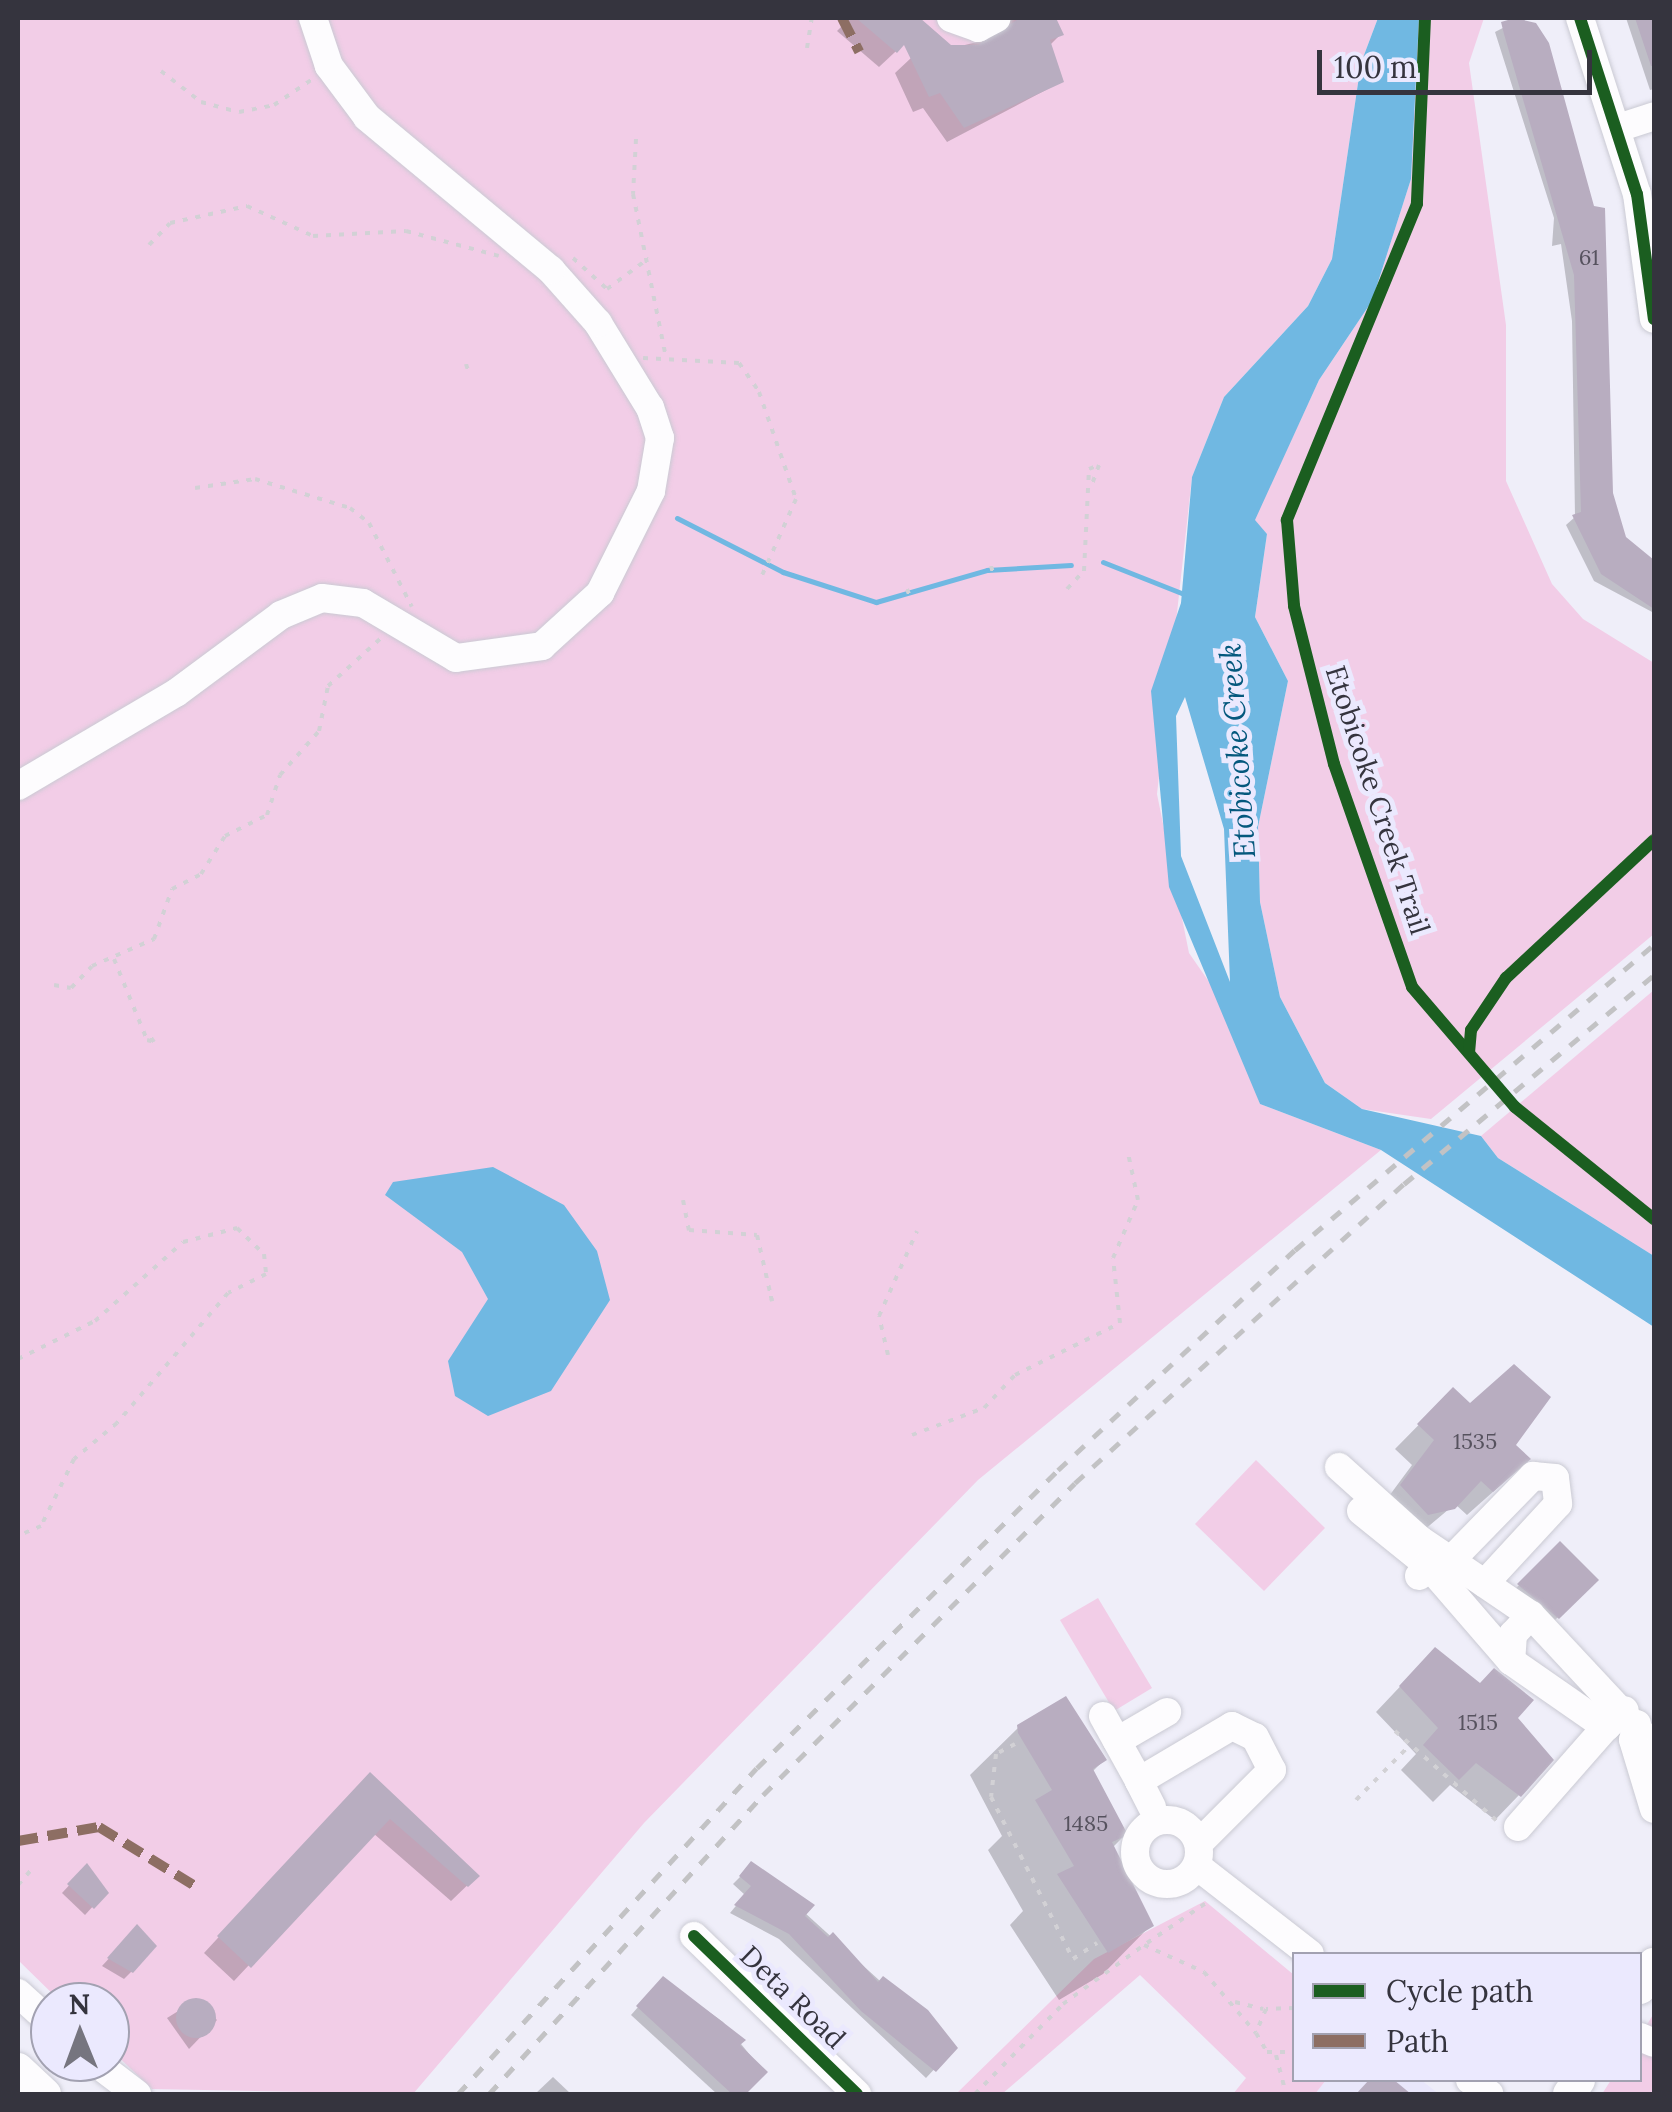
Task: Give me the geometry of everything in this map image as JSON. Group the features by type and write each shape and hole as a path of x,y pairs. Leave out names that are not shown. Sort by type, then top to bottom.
{"main road":[{"path":"18,2070 45,2094"}],"street":[{"path":"18,786 176,693 300,605 344,598 401,628 479,660 542,646 586,612 623,555 658,465 650,408 625,364 525,248 367,117 322,49 312,18"},
{"path":"951,18 978,28 996,18"},
{"path":"1580,18 1618,128 1654,318"},
{"path":"1618,128 1654,116"},
{"path":"1338,1467 1419,1539 1433,1566 1485,1583 1531,1615 1623,1720 1654,1747"},
{"path":"1433,1566 1522,1484 1555,1478 1558,1504 1485,1583"},
{"path":"1361,1511 1433,1566 1521,1670 1623,1720 1654,1809"},
{"path":"1521,1670 1513,1634 1531,1615"},
{"path":"1521,1670 1563,1647"},
{"path":"1117,1741 1167,1712"},
{"path":"1103,1716 1152,1807"},
{"path":"1507,1824 1623,1720"},
{"path":"1139,1781 1232,1726 1263,1744 1272,1770 1198,1854 1224,1887 1307,1952"},
{"name":"Deta Road","path":"694,1936 857,2094"}],"path":[{"path":"807,48 812,18"},
{"path":"162,71 201,102 239,112 300,90 322,49"},
{"path":"636,140 633,194 666,357"},
{"path":"149,245 170,223 247,206 326,239 394,231 485,258 525,248 558,249 607,289 648,258"},
{"path":"625,364 666,357 739,363 769,412 796,499 761,578"},
{"path":"466,364 468,373"},
{"path":"54,985 71,988 92,966 114,960 154,939 172,888 201,874 225,836 267,815 280,775 319,731 328,686 401,628 412,608 409,588 362,516 255,479 195,488"},
{"path":"1067,590 1084,571 1092,484"},
{"path":"908,589 910,597"},
{"path":"114,960 148,1033"},
{"path":"912,1435 984,1408 1015,1375 1120,1323 1112,1258 1138,1200 1128,1154"},
{"path":"683,1200 689,1230 757,1236 770,1289"},
{"path":"18,1359 96,1320 183,1242 237,1228 264,1254 266,1274 228,1293 134,1404 74,1459 41,1526 18,1536"},
{"path":"888,1355 879,1316 917,1231"},
{"path":"1395,1731 1407,1748 1507,1824"},
{"path":"1015,1744 996,1754 991,1797 1073,1959 1098,1943"},
{"path":"1356,1800 1407,1748"},
{"path":"18,1884 32,1869"},
{"path":"976,2094 1063,2004 1224,1887"},
{"path":"1144,1945 1176,1954 1235,2002 1276,2055 1286,2094"},
{"path":"1235,2002 1266,2009 1292,2008"},
{"path":"1256,2033 1266,2009"},
{"path":"1276,2055 1292,2052"}],"shaded area":[{"path":"18,18 1378,18 1361,63 1332,259 1308,306 1224,397 1192,477 1157,794 1189,953 1225,1005 1260,1104 1381,1150 978,1480 644,1823 413,2094 152,2089 130,2068 130,1982 41,1982 18,1960"},
{"path":"1419,18 1484,18 1469,63 1506,325 1506,481 1552,584 1583,619 1654,663 1654,934 1431,1119 1362,1109 1325,1083 1280,997 1260,902 1258,827 1288,681 1255,617 1267,534 1254,520 1319,380 1372,301 1411,179"},
{"path":"1654,990 1654,1256 1498,1158 1481,1136"},
{"path":"1256,1460 1325,1528 1264,1591 1195,1524"},
{"path":"1098,1598 1152,1688 1114,1711 1060,1620"},
{"path":"1205,1901 1292,1973 1292,2082 1324,2082 1315,2094 1233,2094 1246,2078 1140,1975 1002,2094 956,2094 1094,1959"},
{"path":"1654,2013 1654,2094 1602,2094 1610,2082 1642,2082 1642,2033"},
{"path":"1324,2082 1424,2082 1439,2094 1315,2094"}],"water":[{"name":"Etobicoke Creek","path":"1378,18 1419,18 1411,179 1372,301 1319,380 1255,520 1267,534 1255,617 1288,681 1258,827 1260,902 1280,997 1325,1083 1362,1109 1481,1136 1498,1158 1654,1256 1654,1327 1381,1150 1260,1104 1169,887 1151,691 1181,603 1192,477 1224,397 1308,306 1332,259 1361,63","holes":["1185,697 1224,829 1230,982 1181,856 1176,716"]},
{"path":"493,1167 564,1205 597,1251 610,1300 551,1391 488,1416 455,1396 448,1361 488,1299 462,1252 385,1195 393,1182"}],"building":[{"path":"856,18 920,18 951,45 978,45 1020,18 1056,18 1064,35 1050,40 1064,82 964,128 940,93 929,97 904,45 897,53"},
{"path":"1515,18 1536,23 1549,43 1594,206 1605,208 1613,493 1626,537 1654,560 1654,609 1601,574 1572,515 1581,512 1574,275 1501,22"},
{"path":"1635,18 1654,18 1654,66 1651,66"},
{"path":"1514,1364 1551,1397 1516,1445 1531,1459 1493,1492 1481,1481 1455,1509 1428,1515 1400,1485 1434,1440 1417,1424 1453,1387 1470,1403"},
{"path":"1560,1541 1599,1580 1559,1619 1517,1584"},
{"path":"1435,1647 1480,1683 1494,1668 1534,1700 1518,1718 1554,1760 1521,1797 1476,1763 1459,1780 1423,1745 1438,1728 1399,1686"},
{"path":"1066,1696 1107,1760 1093,1769 1128,1835 1112,1842 1154,1926 1108,1953 1057,1874 1074,1866 1035,1800 1052,1790 1018,1733 1017,1725"},
{"path":"370,1772 480,1876 468,1887 390,1819 251,1968 217,1936"},
{"path":"751,1861 815,1905 805,1916 828,1937 833,1932 878,1982 883,1976 928,2010 958,2048 936,2072 861,2011 789,1934 734,1905 751,1886 739,1876"},
{"path":"87,1863 109,1893 94,1909 67,1884"},
{"path":"137,1924 157,1946 133,1973 107,1958"},
{"path":"663,1976 746,2040 740,2045 768,2072 746,2094 732,2094 636,2006"},
{"path":"196,1998 210,2004 216,2018 210,2032 196,2038 182,2032 176,2018 182,2004"},
{"path":"1367,2082 1396,2082 1411,2094 1356,2094"}],"waterway":[{"path":"677,518 783,572 876,602 987,570 1071,565"},
{"path":"1103,562 1184,594"}],"railway":[{"path":"458,2094 757,1768 1058,1470 1295,1250 1654,944"},
{"path":"489,2094 763,1795 1075,1483 1404,1184 1654,975"}],"marked path":[{"path":"842,18 859,52"},
{"path":"18,1841 99,1827 198,1888"}],"cycle path":[{"name":"Etobicoke Creek Trail","path":"1425,18 1417,204 1287,520 1294,606 1334,764 1412,987 1515,1107 1654,1219"},
{"path":"1580,18 1637,194 1654,319"},
{"path":"1469,1053 1471,1030 1506,978 1654,840"},
{"path":"694,1936 857,2094"}]}
